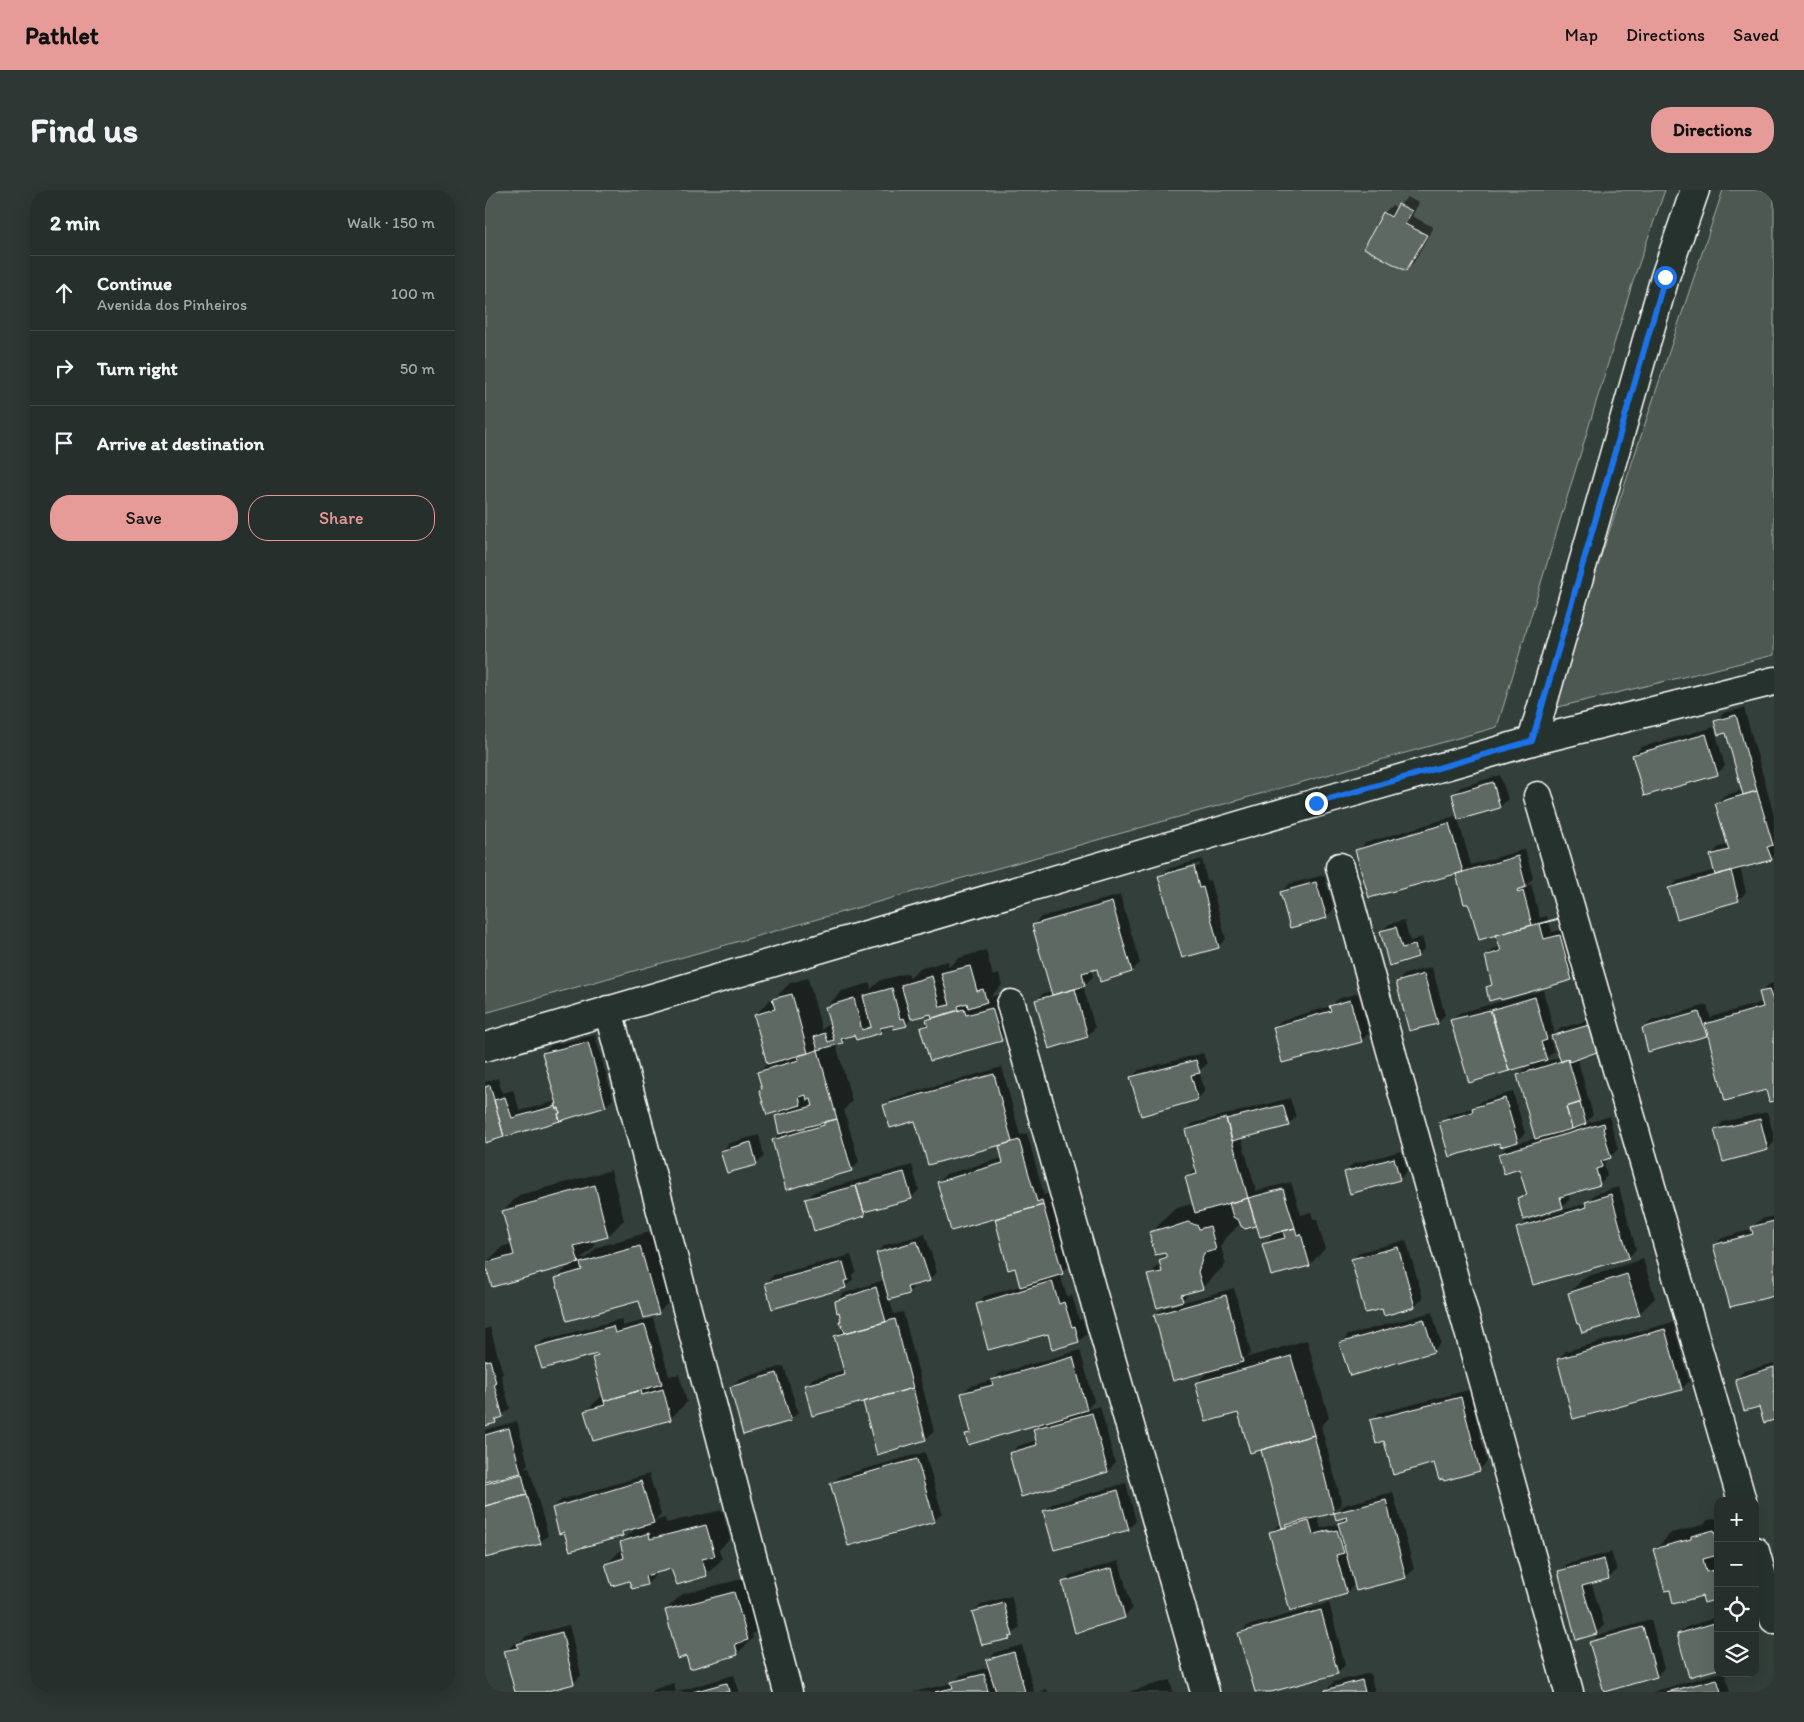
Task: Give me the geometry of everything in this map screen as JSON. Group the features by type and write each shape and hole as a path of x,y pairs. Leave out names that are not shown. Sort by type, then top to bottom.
{"street":[{"path":"1532,741 1665,277 1695,190"},
{"path":"485,1047 1532,741 1774,681"},
{"path":"1538,796 1740,1497"},
{"path":"1340,867 1569,1692"},
{"path":"1011,1004 1205,1692"},
{"path":"608,1010 788,1692"},
{"path":"1759,1565 1774,1619"}],"shaded area":[{"path":"485,190 1665,190 1635,275 1497,727 485,1013"},
{"path":"1723,190 1774,190 1774,655 1550,709"}],"building":[{"path":"1398,204 1412,211 1405,224 1427,235 1406,271 1364,248 1383,212 1391,217"},
{"path":"1736,715 1757,791 1743,795 1726,733 1718,735 1714,721"},
{"path":"1706,734 1718,775 1644,796 1632,755"},
{"path":"1493,782 1500,808 1458,820 1452,794"},
{"path":"1757,791 1773,845 1767,847 1772,860 1715,875 1710,855 1729,850 1715,803"},
{"path":"1449,823 1463,872 1369,898 1355,850"},
{"path":"1518,856 1526,887 1517,890 1518,893 1523,891 1532,925 1479,940 1471,911 1468,904 1464,904 1456,874"},
{"path":"1194,866 1199,888 1203,887 1219,948 1182,958 1158,876"},
{"path":"1731,871 1739,901 1677,919 1668,888"},
{"path":"1316,882 1327,918 1290,928 1280,892"},
{"path":"1112,902 1132,972 1100,982 1097,969 1082,973 1085,986 1052,995 1032,925"},
{"path":"1559,918 1540,924 1544,939 1560,935 1572,980 1501,1000 1500,998 1489,1001 1486,987 1492,985 1485,956 1501,951 1496,935"},
{"path":"1396,927 1402,948 1415,945 1418,957 1389,966 1380,931"},
{"path":"970,966 977,991 983,989 987,1002 968,1008 967,1003 958,1006 959,1010 932,1018 931,1014 911,1019 901,985 932,976 940,1007 950,1005 941,973"},
{"path":"1424,974 1438,1024 1409,1031 1396,982"},
{"path":"892,988 900,1019 904,1018 907,1026 894,1029 893,1025 880,1028 881,1033 856,1040 854,1035 841,1039 843,1043 818,1050 814,1037 825,1033 828,1042 834,1040 825,1007 854,998 862,1030 871,1027 863,996"},
{"path":"1075,989 1088,1037 1049,1049 1035,1000"},
{"path":"1769,990 1774,1003 1774,1101 1769,1102 1766,1090 1725,1101 1705,1024 1763,1007 1759,992"},
{"path":"792,994 808,1053 767,1064 754,1015 775,1009 772,999"},
{"path":"1535,997 1547,1040 1541,1042 1547,1060 1509,1071 1491,1010"},
{"path":"1350,1000 1362,1042 1282,1063 1273,1027 1331,1011 1329,1006"},
{"path":"992,1008 1002,1041 930,1061 920,1028 928,1025 926,1020 964,1009 966,1015"},
{"path":"1490,1010 1509,1071 1469,1083 1450,1020"},
{"path":"1699,1012 1707,1036 1648,1052 1642,1028"},
{"path":"1589,1025 1597,1052 1569,1062 1568,1059 1561,1062 1551,1036"},
{"path":"588,1042 606,1107 560,1121 559,1108 557,1109 555,1104 557,1104 542,1053"},
{"path":"818,1050 837,1119 779,1134 775,1116 813,1106 811,1099 807,1100 806,1095 799,1097 801,1105 767,1115 759,1090 762,1089 757,1072 799,1060 798,1056"},
{"path":"1568,1059 1581,1102 1566,1107 1572,1129 1535,1139 1517,1075"},
{"path":"1196,1060 1200,1073 1191,1075 1198,1100 1141,1116 1130,1077"},
{"path":"994,1074 1012,1142 928,1165 915,1121 890,1128 883,1105"},
{"path":"490,1085 504,1137 485,1143 485,1087"},
{"path":"505,1097 512,1118 556,1106 557,1109 559,1108 560,1121 504,1137 494,1100"},
{"path":"1505,1098 1518,1142 1500,1147 1499,1143 1449,1157 1439,1122 1473,1112 1472,1108"},
{"path":"1580,1103 1586,1124 1572,1129 1566,1107"},
{"path":"1283,1105 1289,1126 1232,1141 1226,1119"},
{"path":"1226,1118 1248,1198 1195,1213 1185,1177 1197,1174 1185,1130"},
{"path":"837,1119 852,1171 786,1190 772,1140 824,1125 824,1122"},
{"path":"1760,1119 1768,1150 1723,1162 1714,1130"},
{"path":"1604,1123 1605,1127 1603,1128 1611,1158 1601,1161 1602,1167 1596,1169 1600,1185 1560,1197 1563,1208 1523,1220 1517,1198 1527,1195 1519,1169 1504,1174 1498,1154"},
{"path":"1019,1140 1037,1202 1042,1200 1043,1205 951,1231 937,1182 1003,1163 999,1146"},
{"path":"751,1142 757,1165 727,1173 720,1151"},
{"path":"1394,1158 1400,1180 1350,1194 1344,1172"},
{"path":"904,1172 912,1199 864,1212 856,1185"},
{"path":"595,1185 608,1237 574,1246 579,1263 492,1287 485,1263 514,1255 502,1211"},
{"path":"856,1186 865,1216 814,1231 805,1199"},
{"path":"1283,1189 1295,1228 1260,1237 1248,1198"},
{"path":"1611,1194 1629,1258 1533,1285 1516,1228 1587,1207 1585,1202"},
{"path":"1248,1198 1256,1226 1245,1229 1233,1217 1229,1203"},
{"path":"1043,1205 1063,1274 1020,1287 1015,1268 1008,1270 995,1219"},
{"path":"1774,1221 1774,1296 1730,1307 1713,1245 1753,1234 1751,1227"},
{"path":"1188,1222 1198,1226 1199,1229 1210,1226 1216,1250 1204,1253 1198,1272 1203,1289 1181,1295 1183,1301 1157,1308 1147,1275 1162,1272 1159,1260 1167,1257 1165,1253 1155,1255 1149,1232 1167,1227 1167,1229"},
{"path":"1295,1228 1297,1235 1301,1234 1310,1266 1271,1276 1262,1244 1285,1238 1283,1231"},
{"path":"917,1241 930,1281 907,1287 909,1294 889,1300 876,1253"},
{"path":"640,1246 659,1314 644,1318 639,1301 567,1321 555,1278 582,1270 580,1263"},
{"path":"1398,1247 1415,1307 1384,1316 1382,1309 1365,1313 1351,1259"},
{"path":"843,1262 848,1280 844,1281 846,1288 772,1309 765,1283"},
{"path":"1627,1274 1640,1315 1582,1333 1579,1324 1577,1324 1568,1293"},
{"path":"1052,1281 1059,1304 1064,1302 1072,1327 1075,1326 1079,1342 1052,1350 1048,1334 988,1350 976,1304"},
{"path":"876,1287 886,1322 845,1333 841,1327 842,1324 840,1325 839,1321 841,1321 839,1312 837,1313 835,1301"},
{"path":"1226,1295 1243,1362 1173,1381 1154,1315"},
{"path":"895,1319 913,1388 812,1416 804,1385 845,1375 834,1336"},
{"path":"1424,1319 1434,1352 1350,1376 1339,1343"},
{"path":"645,1325 662,1384 604,1401 592,1358 598,1356 597,1354 542,1369 535,1347 613,1326 615,1333"},
{"path":"1665,1329 1682,1390 1573,1419 1557,1359"},
{"path":"1291,1356 1314,1435 1250,1453 1238,1413 1206,1422 1195,1383"},
{"path":"1073,1357 1087,1410 968,1445 965,1434 971,1433 961,1393 993,1385 991,1380"},
{"path":"490,1360 503,1417 495,1420 496,1423 485,1426 485,1361"},
{"path":"1774,1367 1774,1420 1764,1423 1759,1407 1744,1411 1735,1379"},
{"path":"777,1373 791,1421 743,1435 730,1387"},
{"path":"913,1388 926,1440 877,1455 863,1402"},
{"path":"663,1389 671,1420 593,1441 584,1411 605,1405 604,1401 641,1390 642,1395"},
{"path":"1461,1397 1480,1471 1444,1481 1443,1479 1439,1480 1434,1463 1393,1475 1384,1441 1376,1444 1370,1420"},
{"path":"1092,1413 1108,1472 1021,1497 1009,1453 1037,1445 1033,1429"},
{"path":"509,1428 521,1473 485,1482 485,1435"},
{"path":"1314,1435 1334,1513 1286,1525 1287,1527 1282,1528 1261,1450"},
{"path":"917,1459 935,1522 848,1546 830,1483"},
{"path":"522,1474 527,1495 485,1506 485,1484"},
{"path":"641,1481 654,1523 622,1532 623,1536 570,1551 564,1532 559,1534 552,1508"},
{"path":"1118,1490 1129,1530 1054,1550 1043,1511"},
{"path":"527,1495 541,1544 485,1558 485,1506"},
{"path":"1386,1500 1406,1578 1356,1591 1338,1523 1348,1520 1347,1517 1336,1520 1334,1513"},
{"path":"1309,1521 1313,1535 1329,1530 1329,1532 1337,1530 1344,1553 1336,1555 1347,1594 1290,1611 1269,1532"},
{"path":"706,1525 715,1556 702,1559 707,1576 677,1585 671,1569 645,1576 647,1585 632,1589 629,1581 612,1586 605,1564 624,1558 620,1542 649,1533 650,1539"},
{"path":"1714,1530 1714,1556 1703,1559 1706,1572 1714,1570 1714,1600 1704,1603 1702,1596 1673,1604 1670,1590 1665,1591 1653,1549 1691,1539 1691,1536"},
{"path":"1604,1559 1609,1579 1582,1586 1597,1634 1576,1640 1558,1571"},
{"path":"1112,1568 1125,1618 1075,1633 1062,1582"},
{"path":"734,1592 748,1640 735,1644 738,1655 690,1669 686,1656 678,1659 665,1610"},
{"path":"1004,1603 1013,1636 1009,1637 1010,1639 982,1645 972,1612"},
{"path":"1321,1610 1338,1674 1271,1692 1255,1692 1238,1633"},
{"path":"1714,1623 1714,1670 1689,1677 1677,1634"},
{"path":"1643,1627 1657,1677 1604,1692 1589,1642"},
{"path":"562,1632 574,1684 544,1692 515,1692 504,1651 518,1648 517,1644"},
{"path":"1014,1652 1025,1692 996,1692 986,1660"},
{"path":"984,1674 988,1692 935,1692 953,1688 951,1682"},
{"path":"1717,1679 1721,1692 1667,1692"},
{"path":"1362,1680 1365,1692 1325,1692 1325,1690"},
{"path":"727,1683 729,1692 693,1692 722,1684"}],"route":[{"path":"1316,803 1532,741 1665,277"}]}
